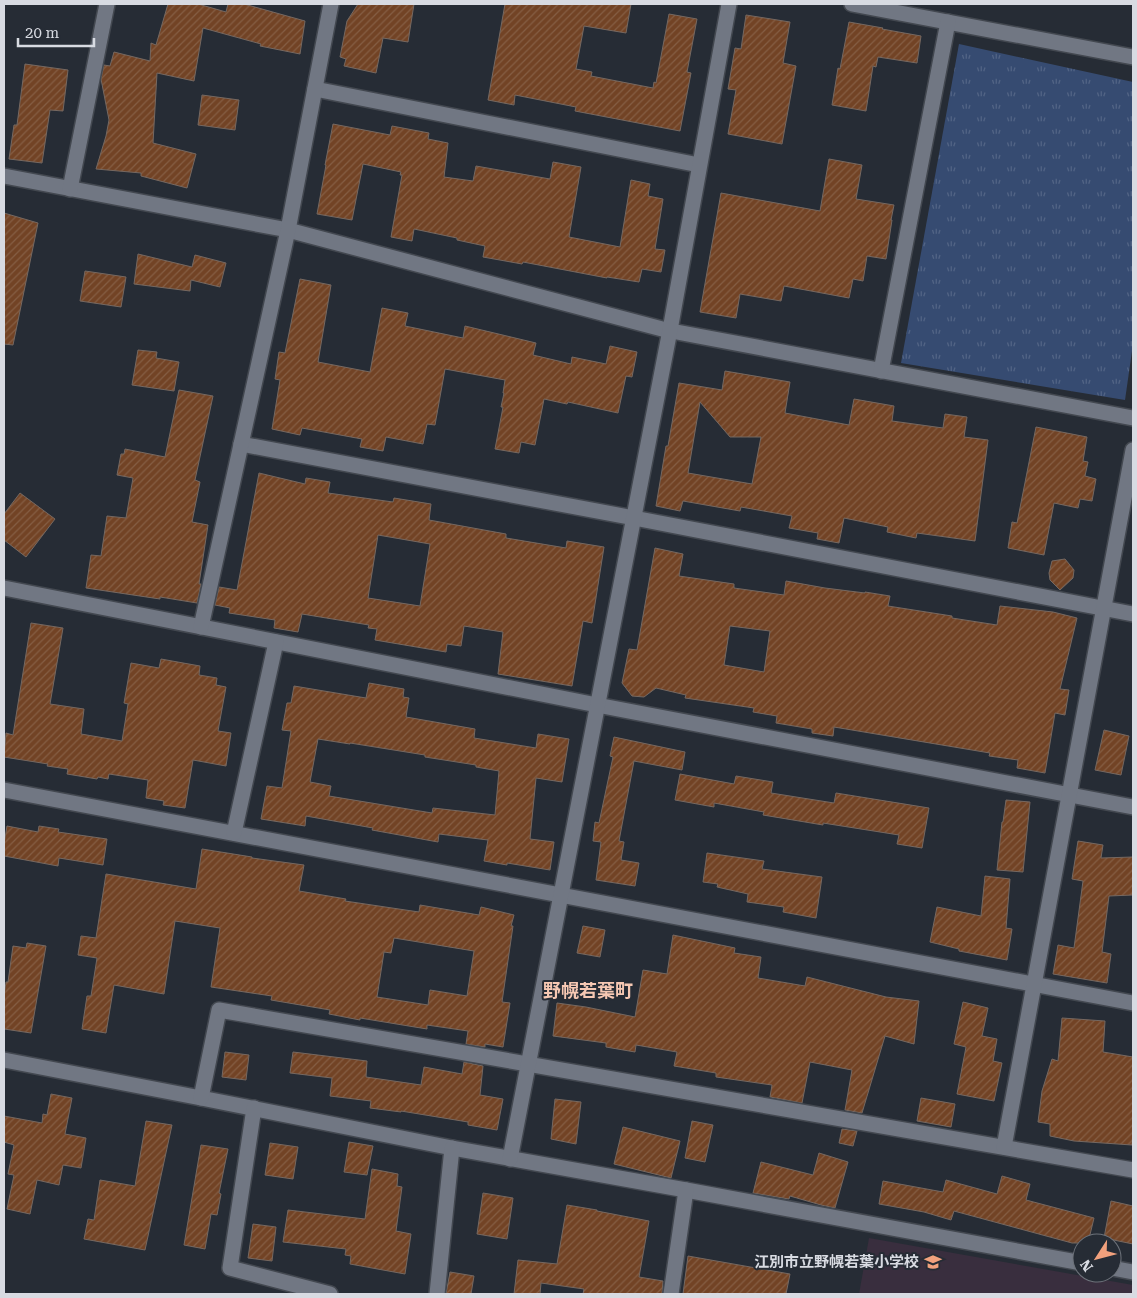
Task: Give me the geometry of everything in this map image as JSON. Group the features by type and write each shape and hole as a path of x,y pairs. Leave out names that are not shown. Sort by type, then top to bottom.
{"street":[{"path":"70,189 106,4"},
{"path":"201,627 288,230 331,4"},
{"path":"510,1159 670,330 729,4"},
{"path":"852,4 1133,57"},
{"path":"881,371 948,22"},
{"path":"315,89 699,165"},
{"path":"4,176 288,230 670,330 1133,418"},
{"path":"241,444 1133,614"},
{"path":"1004,1147 1133,450"},
{"path":"4,588 598,705 1133,807"},
{"path":"234,833 276,642"},
{"path":"4,790 1133,1003"},
{"path":"202,1098 219,1010 1133,1170"},
{"path":"4,1060 510,1159 1072,1260"},
{"path":"254,1108 230,1268 330,1294"},
{"path":"437,1294 452,1148"},
{"path":"671,1294 686,1190"}],"shaded area":[{"name":"江別市立野幌若葉小学校","path":"869,1238 1072,1274 1072,1283 1122,1283 1133,1285 1133,1294 859,1294"}],"green space":[{"path":"959,44 1133,82 1133,344 1125,400 901,363"}],"building":[{"path":"168,4 198,4 226,12 228,4 244,4 305,21 300,54 260,46 261,44 203,28 194,81 157,73 153,143 196,154 187,188 141,176 141,173 96,169 109,120 101,79 104,65 110,66 114,52 150,61 151,43 156,45"},
{"path":"358,4 414,4 408,42 383,38 376,73 344,66 346,59 340,57 347,21"},
{"path":"505,4 631,4 626,33 584,26 576,69 592,72 591,76 653,88 654,82 656,83 669,14 697,19 687,72 691,73 680,131 575,111 576,107 515,95 514,105 488,100"},
{"path":"746,15 790,22 783,63 796,66 782,144 728,134 736,90 728,89 735,48 741,49"},
{"path":"849,22 921,36 917,63 878,57 876,67 873,66 866,111 832,105 838,68 840,69"},
{"path":"25,64 68,70 63,111 50,110 42,163 9,159 14,125 17,125"},
{"path":"202,95 239,100 235,130 198,125"},
{"path":"333,124 390,135 392,126 429,133 428,139 448,143 444,177 473,181 476,166 550,179 553,162 581,167 569,237 620,247 631,180 650,184 648,196 663,199 655,249 665,250 661,272 642,269 639,282 607,278 523,262 522,264 483,257 485,246 414,229 412,241 391,237 401,172 363,164 352,220 317,214"},
{"path":"829,159 862,165 856,199 894,205 886,259 867,256 863,281 853,279 849,298 784,286 781,301 740,294 736,318 700,312 721,193 820,211"},
{"path":"4,213 38,223 13,345 4,344"},
{"path":"138,254 192,267 195,255 226,263 220,287 191,280 190,291 134,284"},
{"path":"85,271 126,277 121,307 80,301"},
{"path":"300,279 331,285 318,362 370,372 382,308 408,313 405,326 463,338 465,326 536,343 533,355 571,364 572,357 606,364 610,346 637,352 632,377 626,376 618,413 568,402 567,404 544,399 535,445 521,442 519,453 495,449 503,407 501,407 505,380 445,369 435,425 427,424 423,444 386,437 383,451 360,447 362,439 302,428 300,435 272,429 280,380 275,379 279,352 285,353"},
{"path":"138,350 157,352 156,358 179,362 174,391 132,385"},
{"path":"725,371 790,382 785,413 849,425 854,399 894,406 892,421 943,428 945,414 967,417 964,437 988,440 975,541 917,533 916,538 887,532 888,527 844,518 839,543 817,539 818,533 789,528 792,516 741,507 740,511 683,501 680,511 656,506 679,383 722,390","holes":["700,402 730,437 761,437 752,484 688,473"]},
{"path":"179,390 213,396 195,480 200,482 192,522 208,525 197,603 86,588 91,555 101,556 107,516 126,518 133,478 117,475 121,454 124,454 125,449 165,457"},
{"path":"1036,427 1087,437 1083,461 1088,462 1085,476 1096,479 1092,501 1080,499 1078,508 1054,503 1044,555 1008,548 1012,522 1017,523"},
{"path":"259,473 305,484 306,478 330,482 328,493 393,502 394,498 431,504 429,520 506,534 506,538 566,548 567,541 604,547 592,623 583,621 572,686 498,674 503,632 464,626 461,646 447,644 446,652 375,640 377,629 368,628 369,625 302,614 298,632 274,628 275,620 229,613 230,608 215,605 219,587 237,590","holes":["378,535 430,544 420,606 368,598"]},
{"path":"20,493 55,519 26,557 4,540 4,514"},
{"path":"655,548 683,554 679,576 734,584 734,588 784,595 786,581 825,588 865,592 890,596 888,606 997,625 1000,606 1053,612 1077,618 1060,689 1069,690 1065,715 1055,713 1045,773 1017,768 1018,760 989,756 990,753 834,727 833,736 812,733 812,729 776,723 777,716 753,712 754,708 685,698 686,695 656,688 644,697 632,696 622,683 629,649 637,650","holes":["730,626 770,631 764,672 724,665"]},
{"path":"1065,559 1074,570 1073,578 1060,590 1050,580 1049,573 1052,561"},
{"path":"31,623 63,628 50,704 84,709 81,734 122,741 128,704 124,703 131,663 159,668 161,659 200,666 199,675 217,678 216,685 226,687 218,731 231,733 226,766 193,760 185,808 163,805 164,801 146,798 148,780 109,774 108,779 98,777 97,779 67,774 68,769 47,766 48,764 4,757 6,733 13,735"},
{"path":"369,683 404,689 403,697 409,698 406,717 475,729 474,738 536,748 538,734 569,739 562,782 536,778 530,839 554,842 550,870 484,861 488,840 439,834 438,842 306,816 305,826 261,819 267,786 282,788 291,731 282,730 287,703 291,703 294,686 366,698","holes":["318,739 425,755 425,757 476,765 476,767 499,771 495,815 433,808 432,813 329,796 331,786 310,782"]},
{"path":"1104,730 1129,736 1121,775 1095,770"},
{"path":"614,737 685,752 682,770 634,761 619,841 624,842 621,860 639,863 635,886 596,880 601,842 593,841 595,822 599,823 613,757 610,756"},
{"path":"680,774 734,784 736,776 773,782 771,793 834,803 836,793 929,808 922,848 897,844 899,835 763,815 764,812 714,803 714,807 675,800"},
{"path":"1006,800 1030,802 1023,872 997,870"},
{"path":"7,826 38,832 39,826 59,829 58,832 107,839 103,865 59,858 58,866 4,856"},
{"path":"1078,841 1103,845 1101,858 1133,857 1133,895 1109,896 1102,952 1111,954 1107,983 1053,974 1058,945 1074,948 1083,881 1072,879"},
{"path":"202,849 304,865 299,891 346,899 345,901 419,912 420,905 479,915 481,907 514,915 502,1002 510,1003 503,1047 485,1044 485,1047 466,1044 468,1031 427,1025 427,1029 360,1018 360,1020 329,1014 330,1010 271,1000 272,996 211,987 220,928 175,921 164,994 114,985 106,1033 82,1029 87,996 91,996 97,958 78,955 81,936 96,938 106,874 196,889","holes":["394,938 474,951 467,996 430,990 428,1005 377,997 384,952 391,953"]},
{"path":"707,853 764,861 762,869 822,877 816,918 783,912 784,907 747,902 748,894 717,887 718,884 703,882"},
{"path":"985,876 1010,879 1006,928 1012,929 1007,960 959,951 959,949 930,942 937,907 981,916"},
{"path":"583,926 605,930 600,957 577,953"},
{"path":"673,935 735,948 734,953 761,957 758,978 805,986 807,977 886,997 919,1001 914,1044 885,1036 862,1113 845,1110 852,1070 810,1062 802,1103 770,1097 772,1085 716,1077 716,1073 674,1066 677,1052 636,1045 635,1052 606,1047 606,1043 553,1036 557,1003 635,1017 643,970 667,974"},
{"path":"27,943 46,946 31,1033 4,1029 4,996 13,946 26,948"},
{"path":"963,1002 988,1008 982,1036 997,1039 993,1061 1002,1063 994,1101 957,1094 966,1047 954,1044"},
{"path":"1062,1018 1105,1021 1103,1052 1133,1057 1132,1145 1074,1141 1050,1136 1050,1124 1038,1122 1042,1091 1052,1059 1058,1061"},
{"path":"225,1052 249,1055 246,1080 222,1077"},
{"path":"293,1052 367,1061 366,1077 421,1085 424,1067 462,1074 464,1062 483,1066 480,1095 503,1099 497,1130 468,1125 468,1122 370,1108 371,1101 330,1096 332,1078 290,1073"},
{"path":"51,1094 72,1098 65,1134 86,1138 81,1168 63,1165 59,1185 37,1180 30,1214 7,1209 14,1175 8,1174 14,1145 4,1142 4,1116 42,1123 43,1114 47,1115"},
{"path":"921,1098 955,1104 951,1127 917,1121"},
{"path":"555,1099 581,1102 576,1144 551,1139"},
{"path":"146,1121 172,1125 145,1250 84,1239 88,1219 94,1220 100,1180 135,1186"},
{"path":"692,1121 713,1125 705,1162 685,1158"},
{"path":"623,1127 680,1141 671,1178 614,1164"},
{"path":"842,1129 857,1131 853,1146 839,1143"},
{"path":"349,1142 373,1146 367,1175 344,1172"},
{"path":"270,1143 298,1147 293,1179 265,1175"},
{"path":"201,1145 228,1149 219,1193 221,1194 217,1215 211,1214 205,1249 184,1245"},
{"path":"819,1153 848,1162 835,1208 790,1196 789,1199 753,1193 761,1162 813,1175"},
{"path":"372,1169 398,1174 397,1186 402,1187 396,1231 411,1234 405,1274 350,1264 351,1256 345,1255 346,1249 283,1242 288,1210 365,1219"},
{"path":"1002,1176 1030,1184 1026,1200 1094,1218 1090,1233 1072,1233 1072,1243 954,1211 951,1220 924,1212 879,1204 883,1181 943,1192 946,1180 997,1194"},
{"path":"483,1193 513,1198 507,1239 477,1234"},
{"path":"1111,1201 1133,1206 1133,1244 1122,1242 1122,1233 1105,1233"},
{"path":"567,1205 649,1221 639,1277 663,1281 662,1294 583,1294 584,1289 541,1283 540,1294 514,1294 518,1260 557,1264"},
{"path":"253,1224 276,1227 272,1261 248,1258"},
{"path":"688,1256 790,1274 786,1294 683,1294"},
{"path":"450,1272 474,1276 471,1294 446,1294"}],"place":[{"name":"江別市立野幌若葉小学校","path":"933,1262"}],"district":[{"name":"野幌若葉町","path":"588,991"}]}
